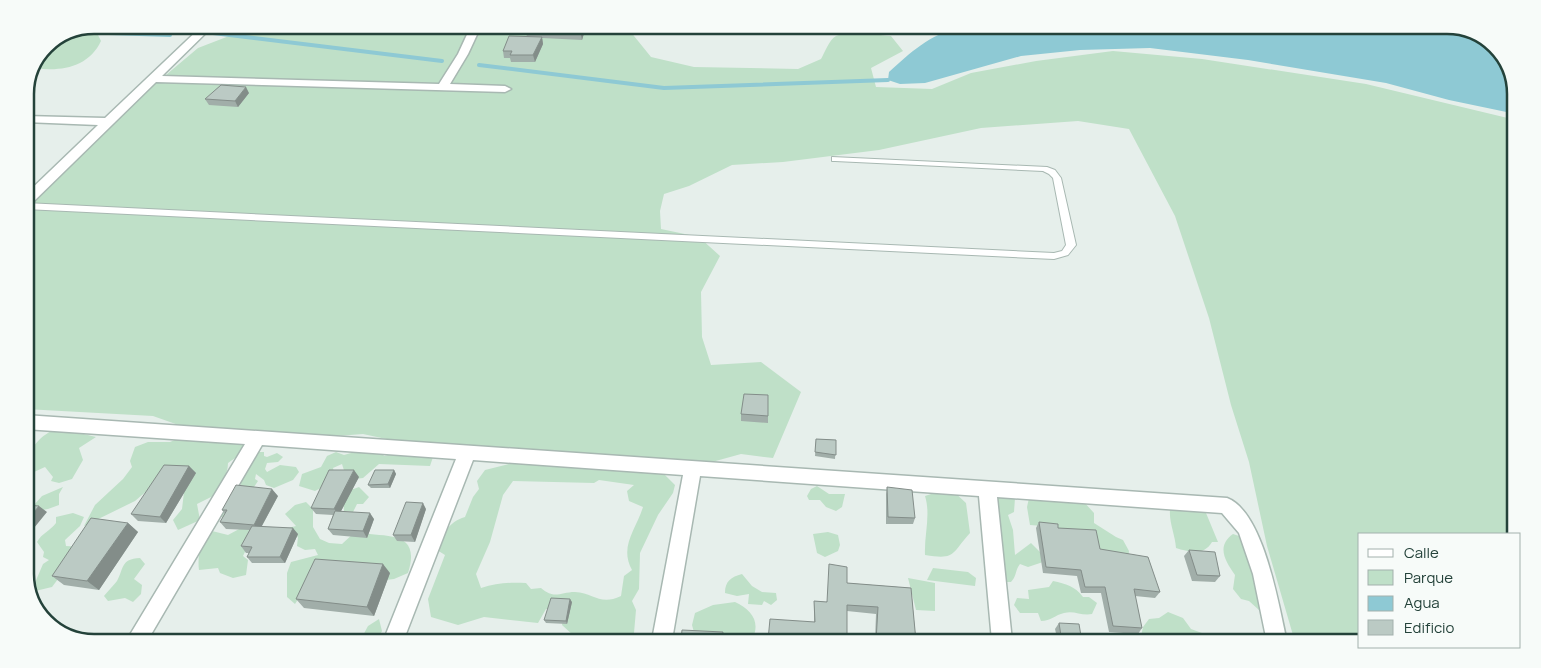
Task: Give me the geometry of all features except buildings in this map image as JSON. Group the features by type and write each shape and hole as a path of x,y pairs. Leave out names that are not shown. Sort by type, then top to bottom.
{"street":[{"path":"34,195 200,34"},
{"path":"442,88 464,54 473,34"},
{"path":"153,79 505,89"},
{"path":"34,119 110,122"},
{"path":"34,423 1227,506 1247,529 1262,574 1275,634"},
{"path":"140,634 258,438"},
{"path":"396,634 468,453"},
{"path":"663,634 693,469"},
{"path":"987,489 1001,634"}],"lane":[{"path":"34,204 1054,256 1065,252 1071,245 1057,178 1052,172 1044,169 835,159"}],"green space":[{"path":"98,34 101,41 96,50 82,62 64,68 39,68 46,57 64,42 82,35"},
{"path":"234,34 632,34 651,57 694,67 798,69 821,59 829,43 836,36 842,34 872,34 891,36 903,51 871,68 876,87 932,89 971,73 1036,61 1113,51 1202,59 1366,84 1507,118 1507,533 1358,533 1358,634 1293,634 1267,546 1249,462 1231,405 1209,318 1175,216 1129,129 1078,121 981,128 879,150 783,162 732,165 689,186 664,194 660,211 661,229 699,237 720,256 701,292 702,337 711,365 761,362 801,392 773,458 741,454 665,475 675,485 673,493 658,515 640,553 639,589 632,601 636,610 634,633 632,634 572,634 562,625 565,608 546,609 538,623 484,617 458,625 431,617 428,599 445,555 437,550 447,529 454,522 465,517 473,497 479,489 477,481 485,470 517,462 552,465 442,451 363,434 285,440 204,434 153,416 34,409 34,201 110,122 198,48","holes":["599,480 634,485 627,491 629,501 643,507 628,546 628,561 632,570 624,576 621,596 608,600 575,592 554,595 541,588 531,589 526,583 504,583 481,588 476,574 490,542 503,495 513,481 594,483"]},
{"path":"59,428 96,437 79,448 83,460 72,479 59,483 51,481 53,477 45,467 34,472 34,446 52,431"},
{"path":"195,438 216,443 225,440 245,443 245,451 228,463 219,493 197,504 200,520 178,530 173,520 182,509 184,492 149,489 135,501 84,526 95,505 123,479 132,467 130,461 135,447 148,442 170,442 177,439"},
{"path":"373,450 381,451 384,456 401,452 434,454 430,466 379,464 363,478 347,480 342,464 333,468 334,472 323,487 315,491 299,486 302,474 321,467 327,456 336,452 344,455 358,451 367,453"},
{"path":"264,452 264,456 267,457 277,453 283,457 278,462 267,463 265,469 267,472 280,465 296,467 299,472 293,480 274,488 266,485 264,480 256,474 255,479 258,481 254,487 225,517 219,517 241,484 241,459"},
{"path":"817,486 829,494 845,494 842,507 836,511 826,507 820,500 809,500 807,496 811,489"},
{"path":"63,487 59,494 59,505 37,511 34,505 42,496"},
{"path":"359,487 369,497 363,504 357,504 353,512 344,511 343,498 348,491"},
{"path":"953,491 966,503 970,533 956,551 948,556 925,555 927,503 925,496 934,493 947,495"},
{"path":"997,494 1015,498 1014,512 1008,515 1013,530 1015,555 1031,543 1043,555 1043,562 1028,567 1020,564 1011,582 1003,582 992,508"},
{"path":"1029,498 1083,501 1094,513 1094,523 1123,540 1129,551 1128,561 1043,526 1030,525 1027,507"},
{"path":"306,502 313,509 313,527 320,539 329,543 342,544 355,532 389,536 405,542 410,549 411,559 408,573 394,579 304,590 295,604 287,597 287,573 291,562 318,555 315,549 305,550 297,546 298,537 290,533 288,528 296,526 285,514 295,505"},
{"path":"1178,507 1194,507 1206,513 1218,542 1212,542 1205,549 1196,552 1176,548 1170,510"},
{"path":"73,513 84,517 80,526 65,540 66,546 82,547 52,587 36,591 35,583 43,564 49,560 43,557 44,552 37,542 56,523 56,517"},
{"path":"257,527 243,556 248,560 246,575 233,578 220,573 218,568 199,570 201,548 205,539 212,531 228,535 241,528"},
{"path":"828,532 838,535 840,545 838,551 825,557 817,553 813,534"},
{"path":"1233,534 1242,537 1260,597 1259,610 1249,601 1241,599 1233,589 1235,575 1225,559 1224,549 1228,539"},
{"path":"140,558 145,564 134,579 142,585 141,594 133,602 125,598 108,601 104,596 117,581 124,565 129,560"},
{"path":"933,568 968,572 976,578 975,586 927,580"},
{"path":"742,574 752,586 762,592 776,593 777,600 771,605 764,601 762,605 748,604 749,594 737,596 725,593 729,580"},
{"path":"908,578 935,583 935,611 916,610"},
{"path":"1053,581 1070,586 1083,597 1089,597 1097,603 1092,614 1068,612 1041,621 1038,613 1020,613 1014,605 1017,598 1029,599 1028,590 1049,587"},
{"path":"735,602 741,605 753,617 756,628 755,634 694,634 692,625 695,613 713,605"},
{"path":"1168,612 1183,618 1191,629 1203,634 1141,634 1143,627 1149,619 1159,618"},
{"path":"379,619 382,631 380,634 364,634 368,626"}],"water":[{"path":"939,35 1459,35 1481,44 1497,60 1506,82 1507,112 1449,100 1386,83 1248,60 1150,48 1080,50 1021,56 925,83 900,84 888,80 889,72 921,45"}],"waterway":[{"path":"139,34 170,35"},
{"path":"221,34 442,61"},
{"path":"479,65 664,88 888,80"}]}
